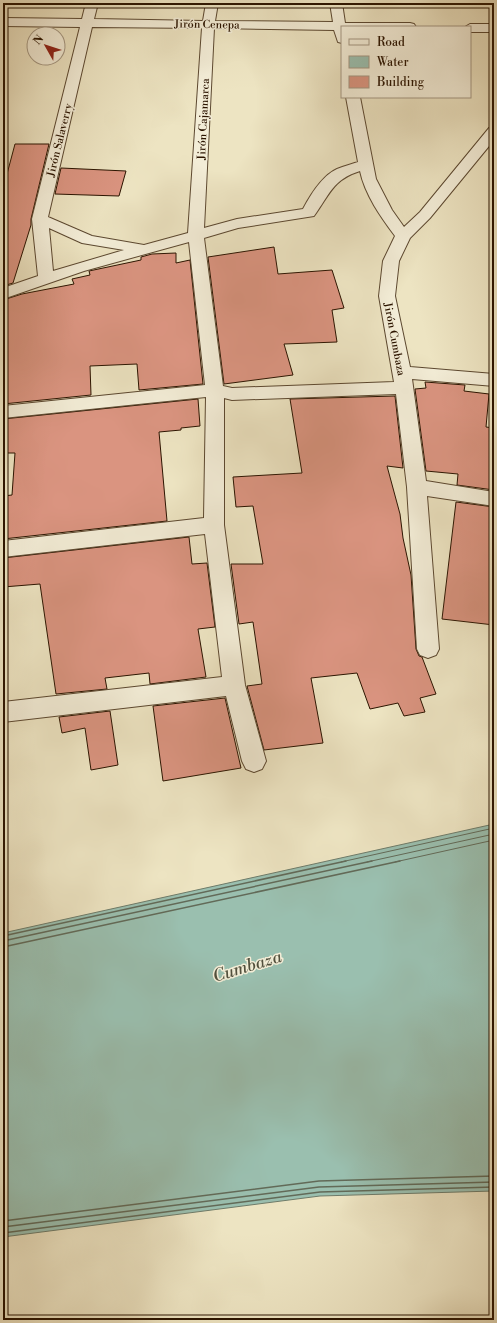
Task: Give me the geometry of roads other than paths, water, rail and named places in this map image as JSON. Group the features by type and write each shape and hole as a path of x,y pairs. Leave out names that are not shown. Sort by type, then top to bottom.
{"street":[{"name":"Jirón Salaverry","path":"46,278 40,219 92,3"},
{"name":"Jirón Cajamarca","path":"212,3 208,24 196,236 215,390 214,525 234,685 254,761"},
{"path":"336,3 341,36"},
{"name":"Jirón Cenepa","path":"3,22 339,26"},
{"path":"471,28 494,28"},
{"path":"353,98 369,178 386,211 403,236"},
{"name":"Jirón Cumbaza","path":"428,648 417,487 403,380 387,296 391,261 403,236 425,215 494,131"},
{"path":"3,294 46,278 237,224 309,213 330,181 342,173 366,164"},
{"path":"40,219 88,240 146,250"},
{"path":"3,412 215,390 232,394 403,380 494,380"},
{"path":"417,487 494,499"},
{"path":"3,549 214,525"},
{"path":"3,712 234,685"}],"water":[{"name":"Cumbaza","path":"494,824 494,1191 320,1196 3,1237 3,933"}]}
